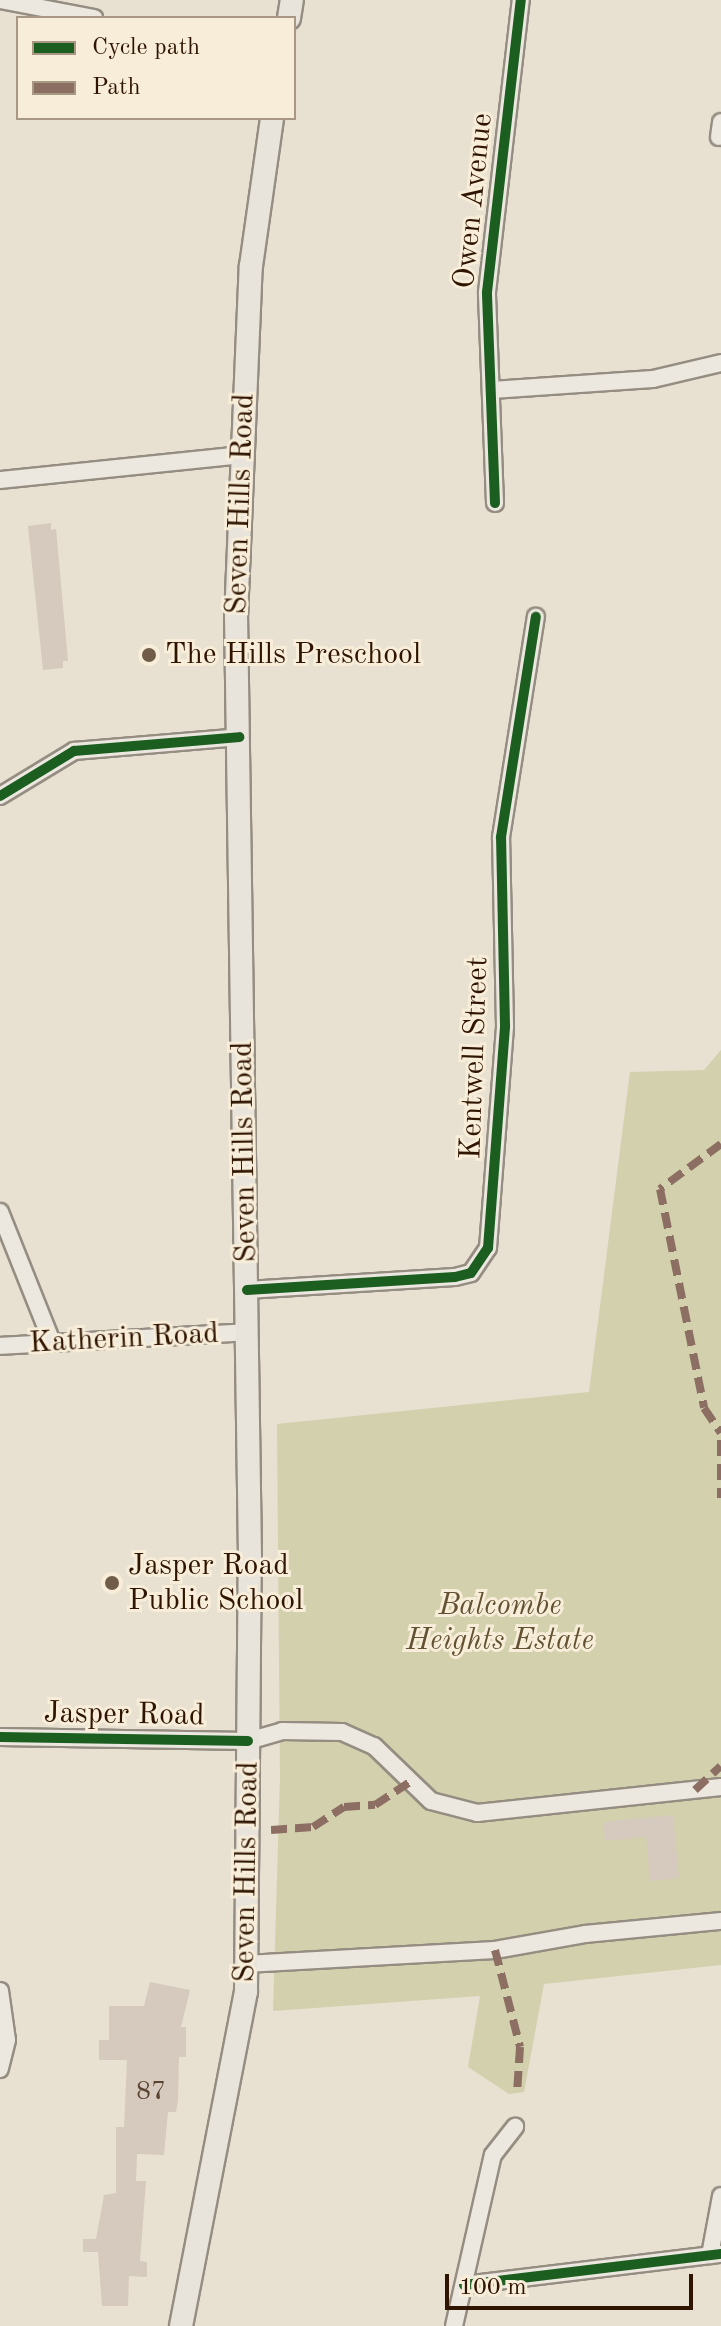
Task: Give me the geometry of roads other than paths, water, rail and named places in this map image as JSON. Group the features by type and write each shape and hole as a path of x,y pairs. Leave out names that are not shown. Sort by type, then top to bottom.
{"main road":[{"name":"Seven Hills Road","path":"181,2326 236,2061 246,1964 248,1332 236,618 255,218 272,120"}],"street":[{"path":"0,0 84,16"},
{"name":"Owen Avenue","path":"495,503 487,292 521,0"},
{"path":"492,390 653,379 721,363"},
{"path":"0,480 242,455"},
{"name":"Kentwell Street","path":"247,1290 455,1277 471,1273 488,1248 505,1026 501,837 536,617"},
{"path":"0,796 74,751 239,737"},
{"path":"0,1212 52,1342"},
{"name":"Katherin Road","path":"0,1346 248,1332"},
{"name":"Jasper Road","path":"0,1737 248,1741 282,1731 358,1736 431,1801 477,1813 721,1787"},
{"path":"246,1964 495,1950 585,1934 721,1921"},
{"path":"0,1991 7,2040 0,2069"},
{"path":"454,2326 493,2155 515,2127"},
{"path":"464,2285 716,2255 721,2196"}],"place":[{"name":"The Hills Preschool","path":"149,655"},
{"name":"Jasper Road Public School","path":"112,1583"}],"park label":[{"name":"Balcombe Heights Estate","path":"500,1623"}]}
